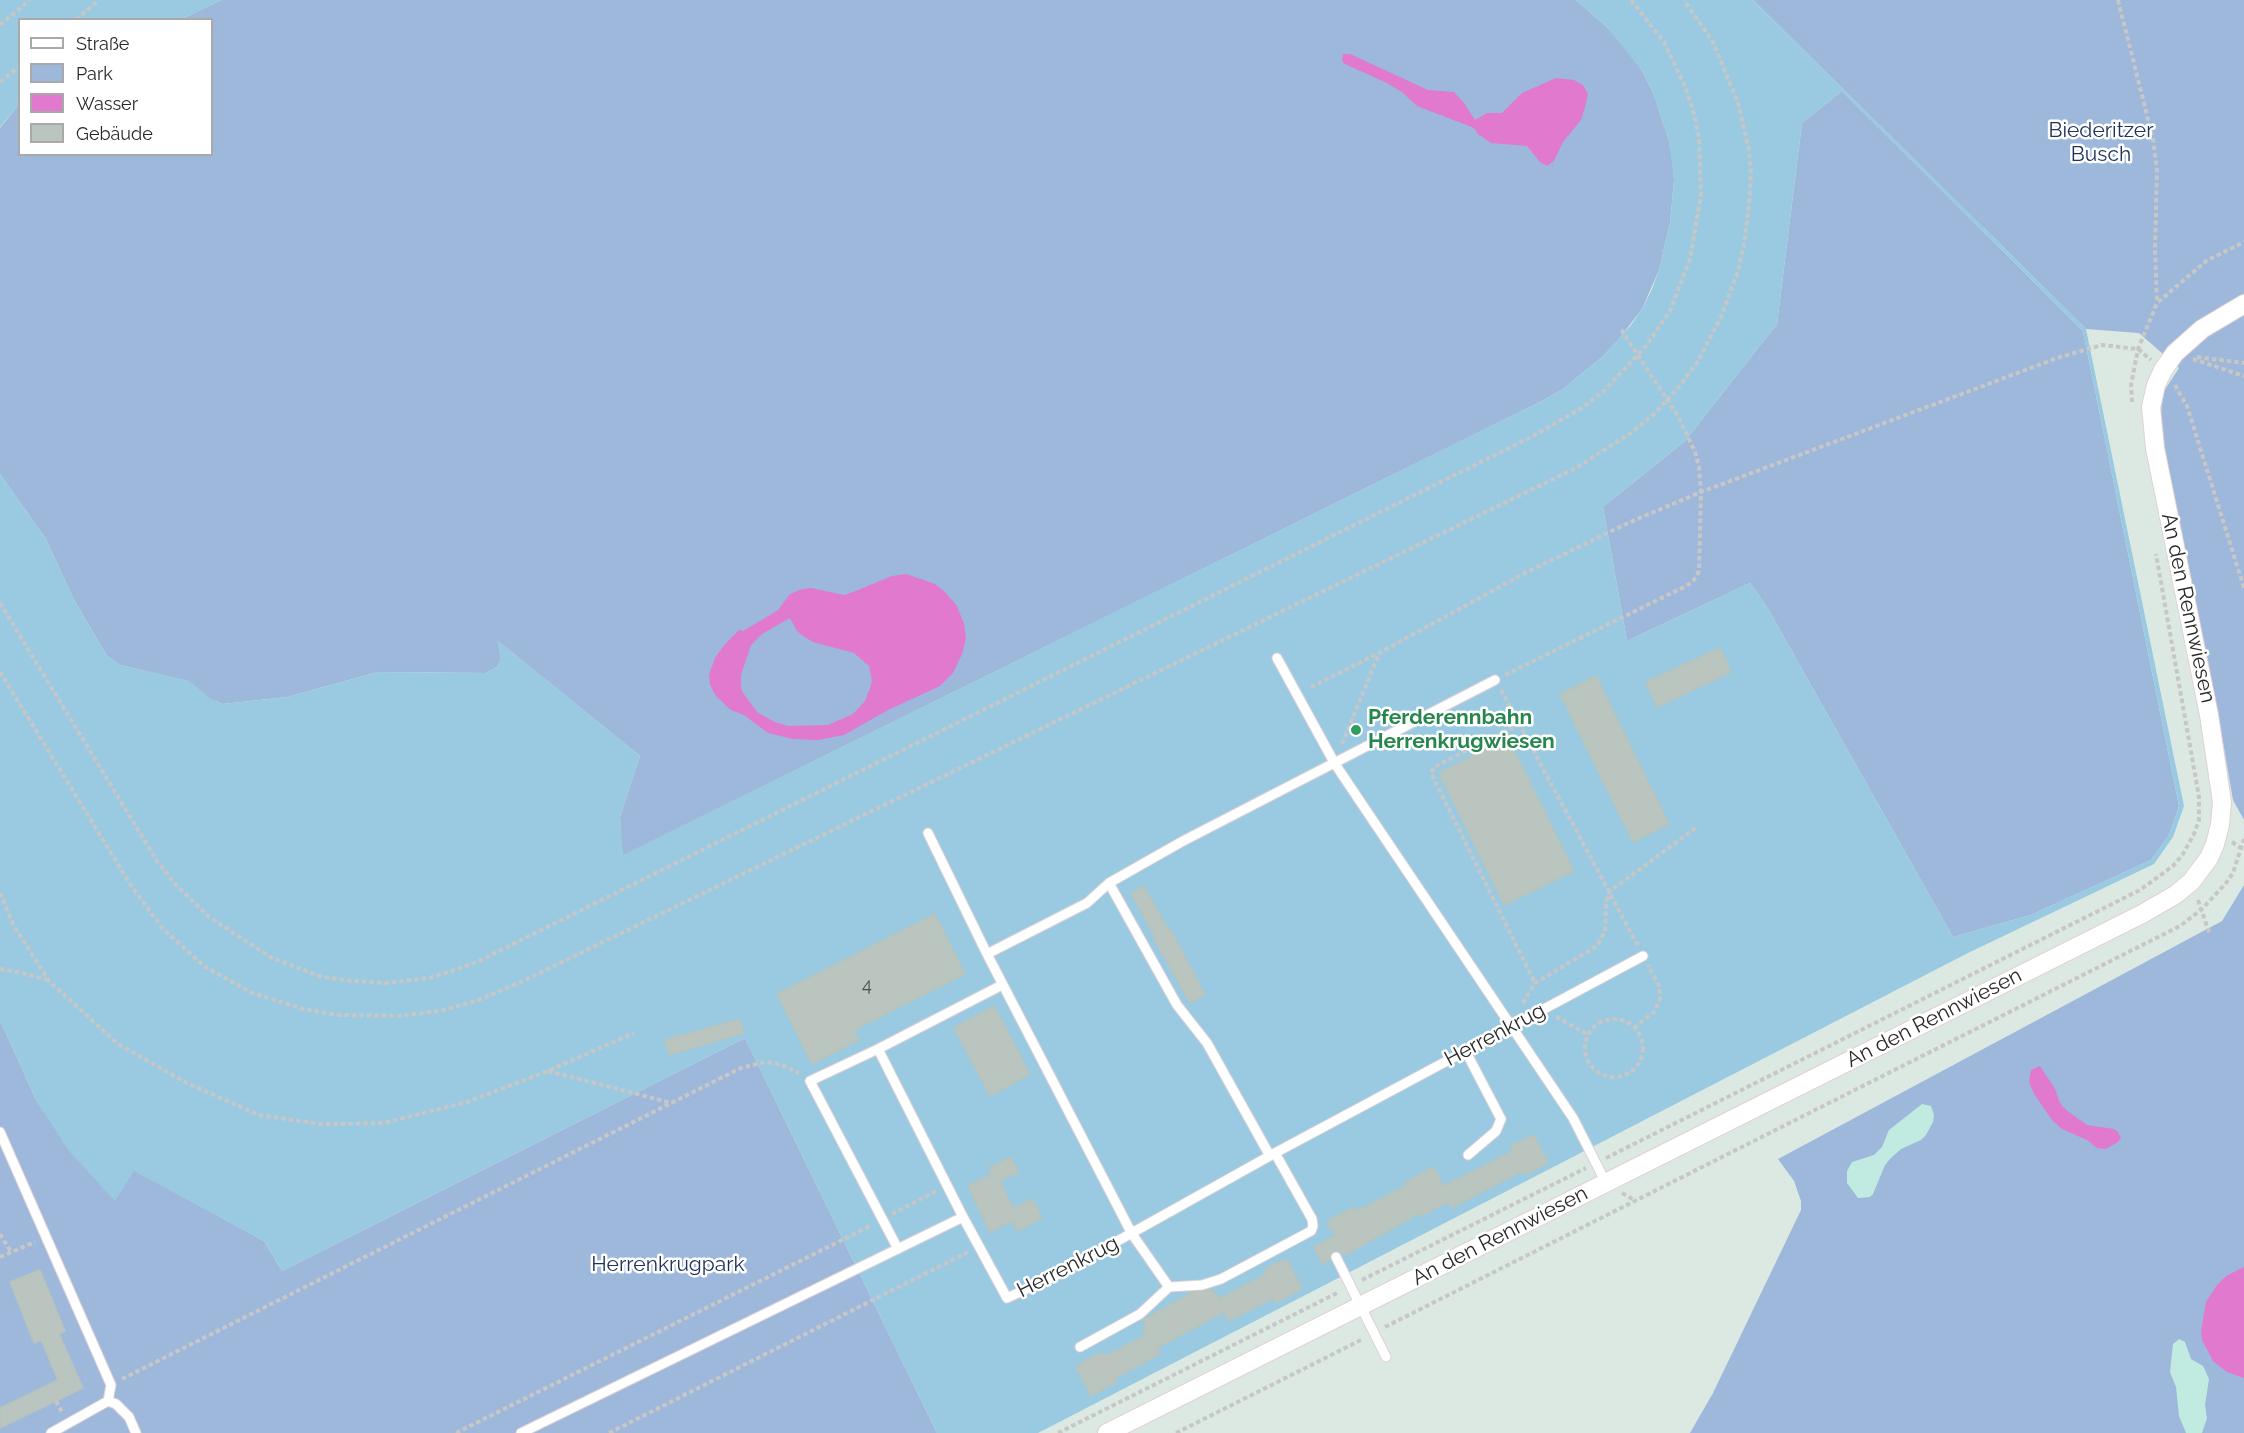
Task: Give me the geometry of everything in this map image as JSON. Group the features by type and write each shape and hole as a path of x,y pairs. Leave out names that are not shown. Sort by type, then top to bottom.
{"street":[{"name":"An den Rennwiesen","path":"1107,1433 2159,905 2183,888 2201,870 2215,844 2220,825 2222,802 2209,715 2151,428 2152,397 2163,370 2175,353 2202,329 2244,304"}],"lane":[{"path":"1277,658 1335,764 1513,1025 1573,1118 1606,1183"},
{"path":"987,954 1087,903 1109,883 1231,815 1335,764 1495,680"},
{"path":"928,833 1002,985 1132,1234 1169,1287"},
{"path":"1080,1347 1140,1314 1169,1287 1202,1285 1221,1279 1311,1232 1313,1226 1312,1219 1207,1043 1177,1005 1109,883"},
{"name":"Herrenkrug","path":"878,1049 978,1247 1007,1298 1053,1277 1273,1155 1643,956"},
{"path":"898,1249 810,1081 1002,985"},
{"path":"1466,1050 1501,1119 1496,1131 1468,1155"},
{"path":"0,1132 111,1385 108,1401"},
{"path":"521,1433 963,1217"},
{"path":"1336,1257 1386,1357"},
{"path":"51,1433 108,1401 116,1404 129,1417 136,1433"}],"path":[{"path":"0,25 30,0"},
{"path":"78,18 99,0"},
{"path":"0,603 157,861 189,900 230,933 292,967 322,977 354,981 406,982 429,978 477,962 1533,436 1582,408 1604,391 1639,355 1666,317 1687,268 1700,210 1701,167 1694,114 1664,42 1631,0"},
{"path":"0,672 130,885 163,929 204,966 250,993 303,1009 339,1015 376,1017 421,1014 476,1001 521,982 1563,475 1631,433 1668,400 1698,361 1731,294 1745,239 1751,172 1745,126 1731,83 1713,42 1684,0"},
{"path":"2118,0 2153,139 2157,171 2155,249 2157,303 2138,349"},
{"path":"0,82 18,68"},
{"path":"2157,303 2206,261 2244,242"},
{"path":"1620,328 1668,400 1693,446 1699,466 1701,492 1701,565 1694,580 1686,586 1495,680 1659,986 1661,996 1654,1012 1634,1028"},
{"path":"1311,687 1379,653 1525,573 1628,523 1701,492 2060,357 2102,345 2138,349 2163,370 2181,393 2244,588"},
{"path":"2175,353 2244,363"},
{"path":"2175,353 2244,376"},
{"path":"1058,1433 2140,890 2173,866 2194,834 2199,820 2199,797 2155,550"},
{"path":"1335,764 1379,653"},
{"path":"1520,724 1434,767 1431,772 1535,983"},
{"path":"1513,1025 1535,983 1597,946 1605,931 1606,903 1609,892 1696,827"},
{"path":"1176,1433 2180,926 2201,910 2226,883 2233,873 2244,839"},
{"path":"0,893 14,926 49,981 118,1044 188,1083 259,1115 320,1124 384,1123 467,1102 548,1071 634,1033"},
{"path":"0,969 49,981"},
{"path":"1542,1009 1589,1035"},
{"path":"1621,1020 1634,1028 1642,1042 1640,1060 1634,1069 1617,1077 1599,1073 1591,1066 1585,1048 1589,1035 1599,1024 1621,1020"},
{"path":"111,1385 741,1068 758,1062 772,1062 788,1067 810,1081"},
{"path":"548,1071 672,1103"},
{"path":"456,1433 947,1185"},
{"path":"0,1234 11,1252"},
{"path":"0,1257 46,1238"},
{"path":"609,1433 978,1247"}],"green space":[{"path":"221,0 1576,0 1608,28 1626,49 1642,71 1654,95 1669,141 1673,164 1674,180 1670,223 1659,270 1642,309 1602,357 1563,389 622,856 620,817 640,756 498,641 501,659 497,667 486,673 378,672 287,697 223,704 210,699 188,681 120,665 107,656 73,598 46,539 0,474 0,128 18,105 18,156 213,156 213,18 184,18"},
{"name":"Biederitzer Busch","path":"1753,0 2244,0 2244,820 2233,800 2216,702 2164,447 2160,419 2164,391 2179,368 2139,333 2086,329"},
{"path":"1842,91 2083,331 2179,806 2169,835 2151,860 2031,915 1953,937 1767,607 1750,583 1627,641 1603,507 1685,441 1777,324 1802,123"},
{"path":"2244,885 2244,1433 1690,1433 1713,1393 1801,1210 1801,1201 1794,1181 1778,1159 2222,921"},
{"name":"Herrenkrugpark","path":"0,1020 37,1102 115,1200 134,1170 264,1241 282,1271 745,1038 937,1433 0,1433"}],"sand":[{"path":"1922,1104 1931,1106 1934,1115 1926,1135 1921,1140 1901,1149 1890,1159 1870,1197 1858,1198 1847,1183 1847,1171 1852,1162 1874,1155 1882,1147 1889,1130"},
{"path":"2179,1339 2185,1342 2191,1359 2203,1366 2209,1379 2205,1405 2207,1418 2202,1433 2186,1433 2179,1416 2176,1387 2170,1372 2173,1344"}],"shaded area":[{"path":"0,0 221,0 184,18 18,18 18,105 0,127"},
{"name":"Pferderennbahn Herrenkrugwiesen","path":"1576,0 1753,0 2086,329 2184,806 2173,837 2154,864 1968,953 1038,1433 937,1433 745,1038 282,1271 264,1241 134,1171 115,1201 69,1151 37,1102 0,1020 0,474 46,539 73,598 107,656 120,665 189,681 211,699 223,704 287,697 378,672 486,673 497,667 501,659 497,640 640,756 620,817 623,855 1542,401 1563,389 1602,357 1631,325 1652,289 1670,223 1674,180 1669,141 1654,95 1642,71 1608,28","holes":["1842,91 2083,331 2179,806 2169,835 2151,860 2031,915 1953,937 1767,607 1750,583 1627,641 1603,507 1685,441 1777,324 1802,123"]}],"water":[{"path":"1343,54 1350,54 1428,90 1454,92 1475,120 1487,113 1502,113 1522,93 1556,78 1574,80 1583,85 1588,94 1581,120 1563,142 1554,161 1547,166 1540,162 1527,146 1491,143 1478,134 1474,128 1417,106 1402,92 1387,83 1345,64 1342,61"},
{"path":"906,574 935,584 957,606 964,624 966,638 962,654 953,673 940,686 888,710 844,735 818,740 793,739 768,733 744,715 731,710 716,696 710,685 709,675 715,658 725,644 739,630 743,631 778,610 790,594 811,588 844,595 892,576","holes":["790,618 797,631 813,642 854,653 869,666 872,681 870,688 865,701 853,714 828,725 788,726 758,713 743,693 741,675 751,645 762,634"]},
{"path":"2040,1066 2066,1110 2087,1125 2114,1129 2121,1138 2118,1142 2106,1149 2097,1148 2087,1140 2062,1129 2052,1120 2034,1094 2029,1082 2031,1070"},
{"path":"2244,1267 2244,1378 2227,1372 2213,1361 2202,1340 2201,1331 2206,1302 2217,1285 2226,1276"}],"building":[{"path":"1720,648 1731,672 1657,707 1646,682"},
{"path":"1596,676 1669,824 1633,842 1560,694"},
{"path":"1508,738 1574,871 1504,905 1439,773"},
{"path":"1144,886 1169,931 1171,930 1205,995 1190,1003 1131,893"},
{"path":"935,914 965,974 854,1030 859,1040 812,1064 777,994"},
{"path":"994,1006 1030,1074 990,1096 954,1028"},
{"path":"740,1019 744,1033 669,1055 665,1040"},
{"path":"1534,1135 1548,1163 1525,1175 1523,1171 1451,1208 1448,1202 1421,1216 1420,1213 1345,1255 1334,1251 1330,1254 1330,1260 1322,1264 1314,1247 1335,1236 1327,1221 1355,1207 1357,1211 1407,1185 1405,1182 1434,1167 1444,1186 1513,1151 1510,1146"},
{"path":"1011,1157 1019,1172 1000,1181 1013,1208 1033,1199 1042,1218 1017,1231 1012,1221 990,1232 968,1186 992,1174 989,1168"},
{"path":"1287,1260 1302,1288 1298,1291 1276,1303 1273,1298 1229,1321 1224,1312 1157,1348 1160,1354 1115,1378 1117,1382 1091,1396 1076,1367 1079,1364 1098,1354 1110,1354 1146,1335 1142,1328 1146,1326 1143,1320 1193,1292 1211,1289 1219,1299 1266,1274 1264,1270"},
{"path":"40,1270 65,1331 59,1334 83,1388 0,1428 0,1408 58,1380 41,1340 34,1343 10,1282"}],"place":[{"name":"Pferderennbahn Herrenkrugwiesen","path":"1356,730"}]}
